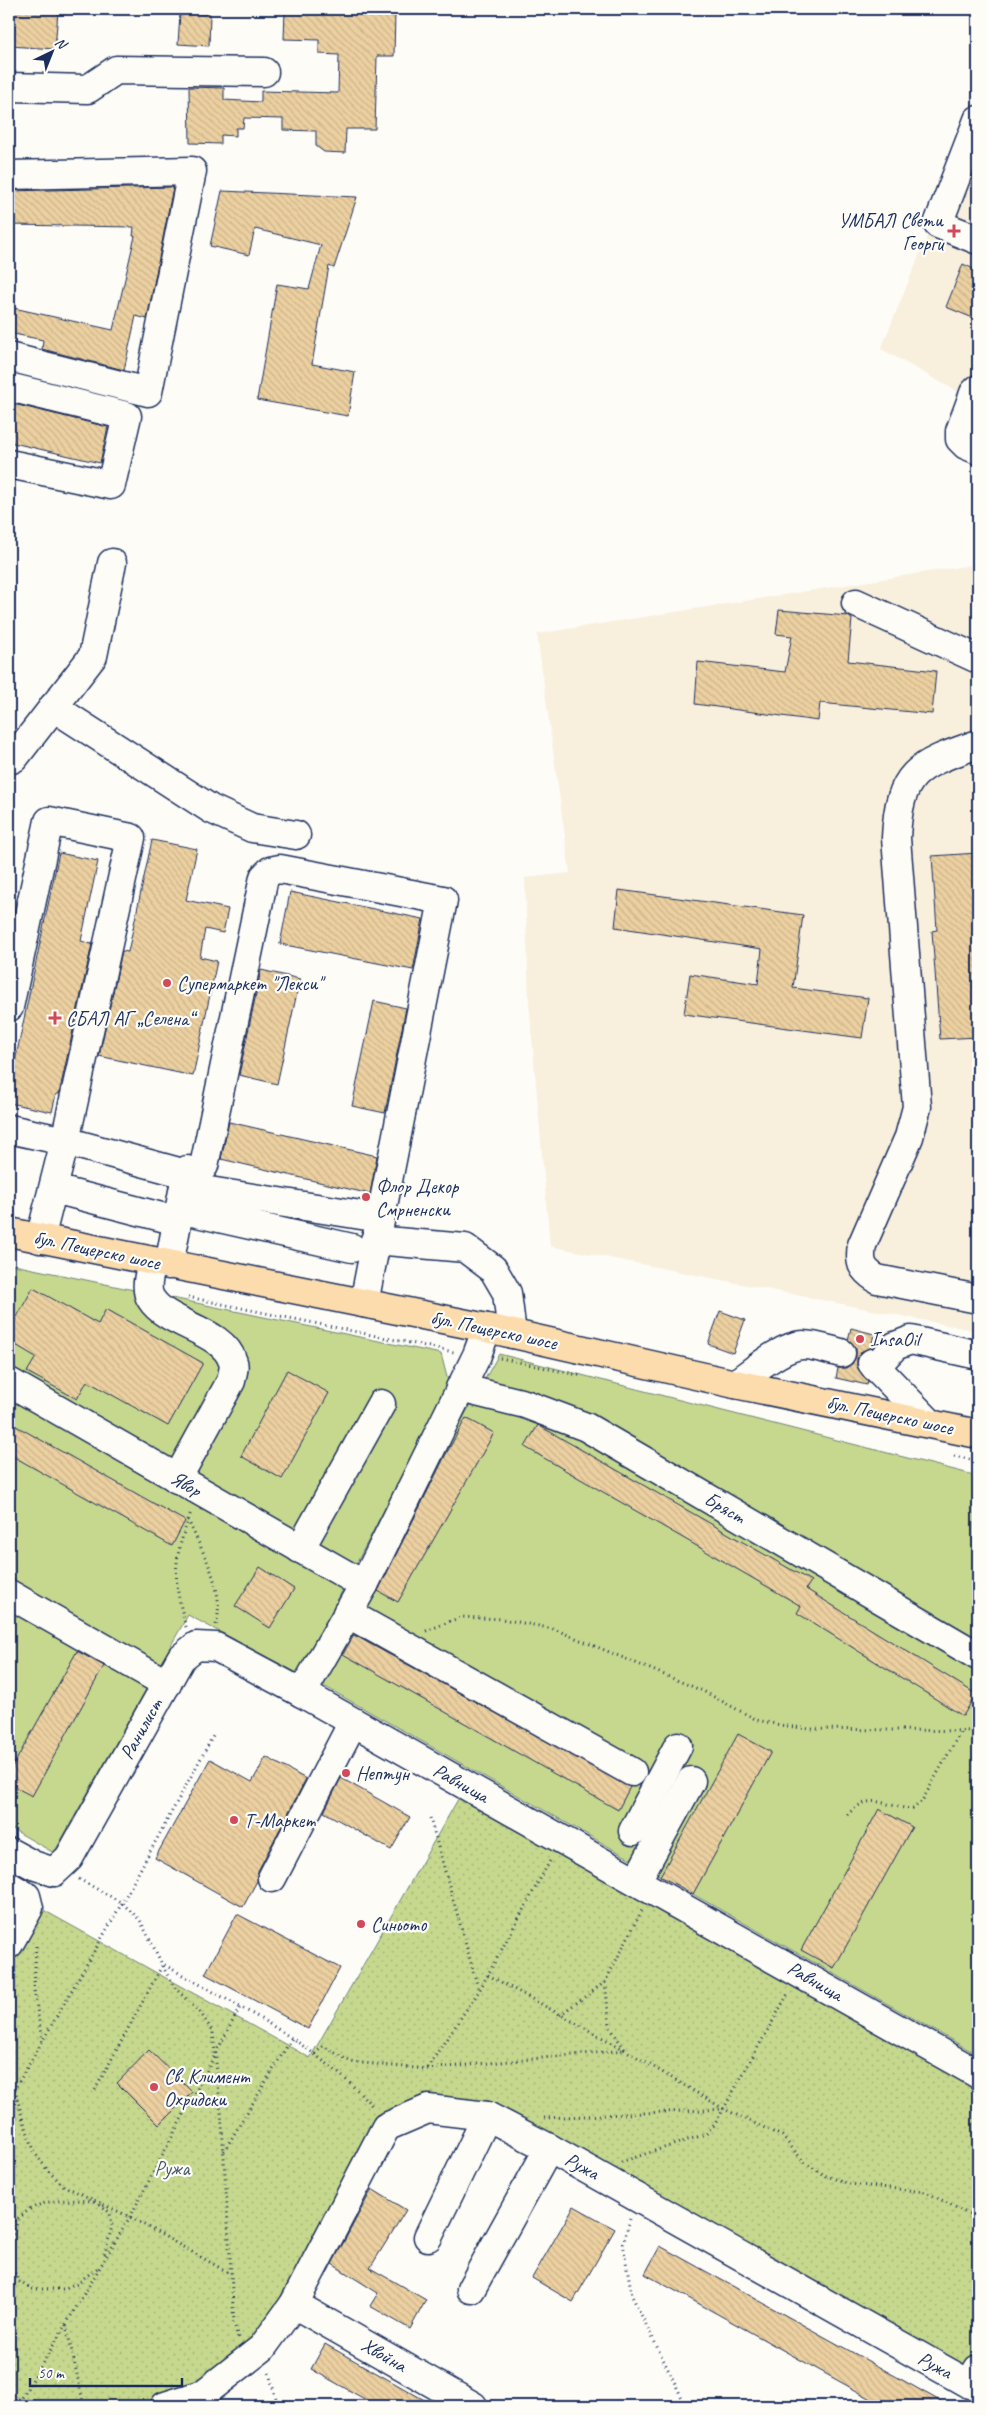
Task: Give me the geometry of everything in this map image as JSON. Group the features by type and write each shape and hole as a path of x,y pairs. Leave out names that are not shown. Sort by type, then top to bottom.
{"main road":[{"name":"бул. Пещерско шосе","path":"9,1232 500,1331 735,1384 978,1434"}],"street":[{"path":"9,87 88,89 116,70 264,72"},
{"path":"978,120 938,224 978,240"},
{"path":"9,174 192,171 148,392 9,357"},
{"path":"9,387 127,416 111,485 9,464"},
{"path":"978,390 974,393 960,431 960,440 978,450"},
{"path":"9,760 14,758 93,656 112,563"},
{"path":"856,603 978,660"},
{"path":"53,707 211,809 252,828 296,835"},
{"path":"978,744 934,759 916,773 905,788 897,815 896,838 917,1107 909,1137 862,1246 860,1259 865,1271 877,1279 978,1299"},
{"path":"9,1007 49,821 131,838 65,1141 40,1239"},
{"path":"188,1485 231,1381 234,1363 226,1347 160,1309 150,1298 147,1284 161,1263 181,1198 248,869"},
{"path":"181,1198 204,1166 264,877 270,871 280,869 443,900 369,1235 364,1303"},
{"path":"9,1129 65,1141 181,1198 369,1235"},
{"path":"54,1189 181,1198 369,1235 465,1248 493,1269 507,1294 500,1331 477,1355 364,1585 302,1693 216,1647 200,1648"},
{"path":"930,1423 873,1365 895,1346 911,1340 978,1355"},
{"path":"735,1384 795,1346 805,1345 841,1353"},
{"name":"Явор","path":"9,1382 364,1585"},
{"name":"Бряст","path":"460,1388 525,1404 586,1427 978,1656"},
{"path":"300,1549 381,1404"},
{"path":"9,1594 167,1684"},
{"path":"347,1613 632,1772"},
{"name":"Ранилист","path":"58,1868 69,1858 181,1658 200,1648"},
{"name":"Равнища","path":"302,1693 978,2074"},
{"path":"272,1878 353,1722"},
{"path":"645,1885 678,1786 678,1746"},
{"path":"633,1831 678,1786"},
{"path":"9,1852 33,1865 54,1872 58,1868"},
{"path":"9,1886 26,1896 28,1908 9,1944"},
{"name":"Ружа","path":"389,2125 428,2109 487,2116 549,2148 969,2384 978,2369"},
{"path":"428,2237 487,2116"},
{"path":"165,2406 202,2394 253,2356 294,2304 386,2127 389,2125"},
{"path":"471,2289 549,2148"},
{"name":"Хвойна","path":"294,2304 473,2406"}],"path":[{"path":"186,1297 426,1348 477,1355 590,1378"},
{"path":"949,1454 978,1461"},
{"path":"188,1485 188,1520 176,1558 176,1580 178,1600 200,1648"},
{"path":"188,1520 214,1577 218,1598 219,1615 200,1648"},
{"path":"399,1642 461,1617 502,1619 554,1629 702,1691 757,1720 809,1730 978,1731"},
{"path":"847,1815 858,1804 870,1801 913,1809 922,1801 962,1730"},
{"path":"9,2099 122,1903 213,1736"},
{"path":"430,1818 479,1992"},
{"path":"427,2069 479,1992 562,1839"},
{"path":"58,1868 122,1903 140,1920 173,1986 202,2015 213,2032 224,2152 234,2323 278,2406"},
{"path":"625,2050 610,2027 605,1982 645,1885"},
{"path":"37,1938 34,1989 42,2042"},
{"path":"163,1964 292,2038 315,2054 346,2078 389,2125"},
{"path":"95,2090 163,1964"},
{"path":"592,2172 706,2134 715,2124 800,1973"},
{"path":"488,1975 625,2050 724,2108 782,2136 804,2162 824,2175 850,2184 926,2192 978,2219"},
{"path":"560,2015 605,1982"},
{"path":"17,2406 130,2217 240,2008"},
{"path":"224,2152 292,2038"},
{"path":"315,2054 323,2046 351,2062 427,2069 625,2050"},
{"path":"15,2088 22,2117 35,2153 48,2171 64,2186 130,2217 231,2274"},
{"path":"536,2118 724,2108"},
{"path":"635,2196 624,2244 632,2296 686,2406"},
{"path":"9,2223 18,2220 32,2208 62,2199 97,2201 110,2213 112,2226 102,2264 77,2283 62,2289 31,2290 18,2281 12,2272 9,2259"},
{"path":"9,2249 18,2220"},
{"path":"66,2324 84,2406"}],"shaded area":[{"name":"УМБАЛ Свети Георги","path":"978,112 978,403 881,349"},
{"path":"978,564 978,1331 550,1246 529,1002 525,878 570,873 537,634"}],"green space":[{"path":"9,1264 441,1354 449,1385 299,1674 188,1615 54,1853 9,1827"},
{"path":"499,1354 978,1476 978,2055 315,1681"},
{"name":"Ружа","path":"461,1794 978,2091 978,2357 970,2372 498,2111 377,2121 292,2291 257,2343 190,2389 134,2406 35,2406 9,2393 9,1891 310,2058"}],"building":[{"path":"9,9 58,11 55,49 9,46"},
{"path":"285,10 395,12 394,56 377,56 375,129 346,129 345,153 324,152 316,146 316,131 283,130 283,119 244,118 243,128 236,128 236,136 221,135 221,144 190,143 189,87 224,88 224,100 261,102 261,91 338,93 339,55 319,54 319,40 284,39"},
{"path":"180,13 210,14 209,46 178,44"},
{"path":"173,187 147,319 136,316 124,370 42,349 43,340 9,333 9,307 113,330 135,236 133,236 134,227 9,225 9,191"},
{"path":"222,191 357,197 334,268 329,266 312,364 355,372 348,416 257,400 277,284 309,289 321,245 255,229 249,255 210,246"},
{"path":"963,264 978,271 978,320 946,307"},
{"path":"9,403 108,427 100,463 9,442"},
{"path":"779,610 848,616 852,619 848,661 936,671 932,714 820,703 818,721 695,704 698,662 785,672 792,636 776,634"},
{"name":"Супермаркет \"Лекси\"","path":"152,840 197,849 186,900 228,909 223,933 205,929 200,957 217,961 193,1076 99,1056 122,951 128,952"},
{"name":"СБАЛ АГ „Селена“","path":"59,853 98,861 81,941 92,944 59,1094 56,1094 52,1112 9,1103 9,1090"},
{"path":"978,853 978,1037 940,1039 932,931 937,930 932,856"},
{"path":"619,890 803,915 793,988 868,998 862,1038 684,1014 690,974 758,984 762,949 615,927"},
{"path":"290,892 423,919 413,970 280,944"},
{"path":"261,970 300,979 277,1084 239,1075"},
{"path":"374,1001 406,1008 385,1113 352,1106"},
{"path":"229,1122 377,1156 370,1194 221,1159"},
{"path":"33,1288 98,1324 106,1309 203,1363 168,1426 87,1381 77,1399 27,1372 36,1357 9,1341 9,1331"},
{"path":"720,1311 745,1320 733,1353 708,1344"},
{"path":"851,1328 874,1334 871,1348 862,1351 857,1359 857,1367 868,1381 867,1385 836,1378 838,1368 846,1368 852,1364 856,1357 856,1348 848,1340"},
{"path":"287,1370 329,1393 282,1479 241,1456"},
{"path":"466,1418 494,1433 398,1602 378,1591"},
{"path":"9,1422 185,1521 172,1546 9,1454"},
{"path":"538,1425 811,1581 806,1589 976,1694 963,1716 797,1613 801,1606 525,1447"},
{"path":"260,1567 294,1589 270,1628 235,1606"},
{"path":"354,1635 630,1787 618,1810 343,1654"},
{"path":"77,1651 104,1666 32,1796 9,1784 9,1773"},
{"path":"738,1734 771,1752 693,1894 660,1876"},
{"name":"Т-Маркет","path":"266,1757 306,1779 258,1871 257,1881 243,1907 155,1858 210,1759 252,1782"},
{"path":"341,1778 410,1817 391,1850 324,1812"},
{"path":"879,1809 912,1827 834,1968 801,1950"},
{"path":"237,1914 340,1968 308,2029 205,1974"},
{"name":"Св. Климент Охридски","path":"149,2050 192,2092 159,2125 117,2083"},
{"path":"372,2189 406,2210 370,2268 426,2300 410,2329 370,2306 378,2293 332,2264"},
{"path":"574,2206 615,2229 573,2302 532,2278"},
{"path":"660,2246 949,2406 884,2406 645,2274"},
{"path":"325,2344 435,2406 377,2406 311,2369"}],"place":[{"name":"УМБАЛ Свети Георги","path":"954,231"},
{"name":"Супермаркет \"Лекси\"","path":"167,983"},
{"name":"СБАЛ АГ „Селена“","path":"55,1018"},
{"name":"Флор Декор Смрненски","path":"366,1197"},
{"name":"InsaOil","path":"860,1339"},
{"name":"Нептун","path":"346,1773"},
{"name":"Т-Маркет","path":"234,1820"},
{"name":"Синьото","path":"361,1924"},
{"name":"Св. Климент Охридски","path":"154,2087"}]}
